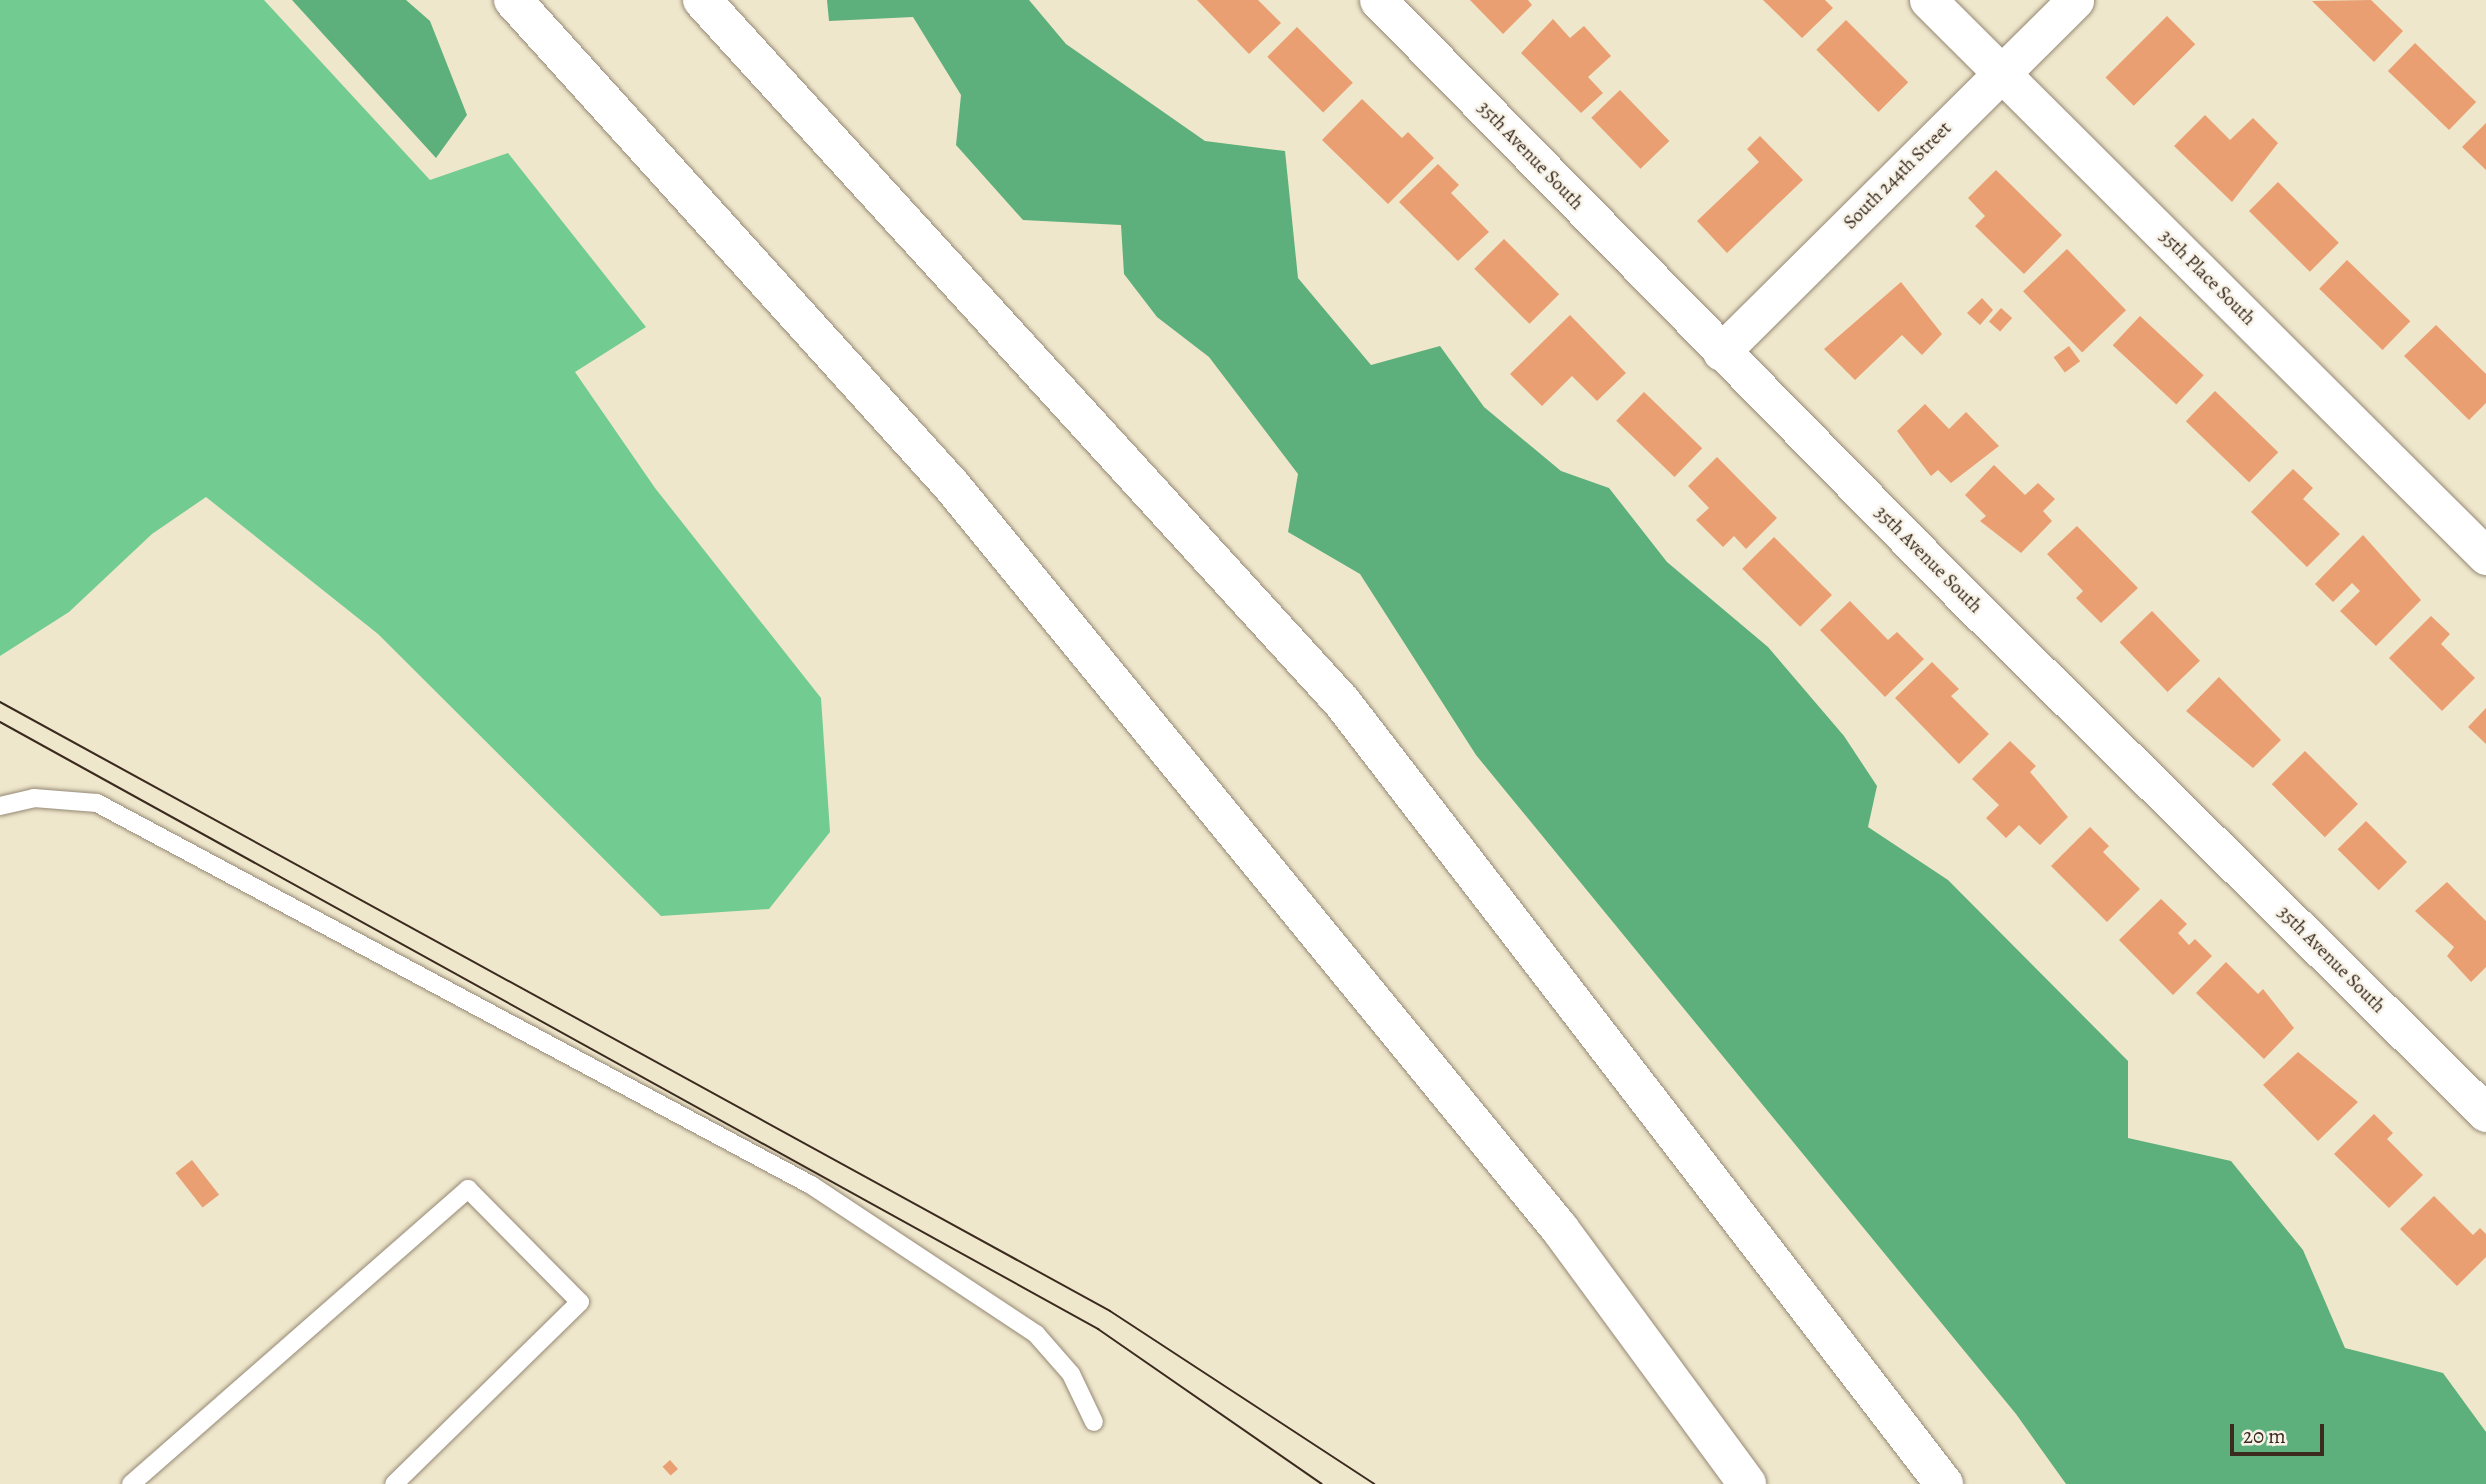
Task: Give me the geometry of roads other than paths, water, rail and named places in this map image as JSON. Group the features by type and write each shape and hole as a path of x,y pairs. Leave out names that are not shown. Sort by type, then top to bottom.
{"highway":[{"path":"513,0 952,486 1560,1229 1747,1484"},
{"path":"702,0 1342,702 1944,1484"}],"street":[{"name":"35th Avenue South","path":"1378,0 1721,352 2486,1113"},
{"name":"35th Place South","path":"1928,0 2486,556"},
{"name":"South 244th Street","path":"1721,352 2076,0"}],"lane":[{"path":"0,806 34,798 97,803 811,1185 1035,1334 1072,1374 1094,1422"},
{"path":"131,1484 467,1189 580,1302 394,1484"}],"tram line":[{"path":"0,702 1110,1311 1374,1484"},
{"path":"0,722 1098,1329 1322,1484"}]}
